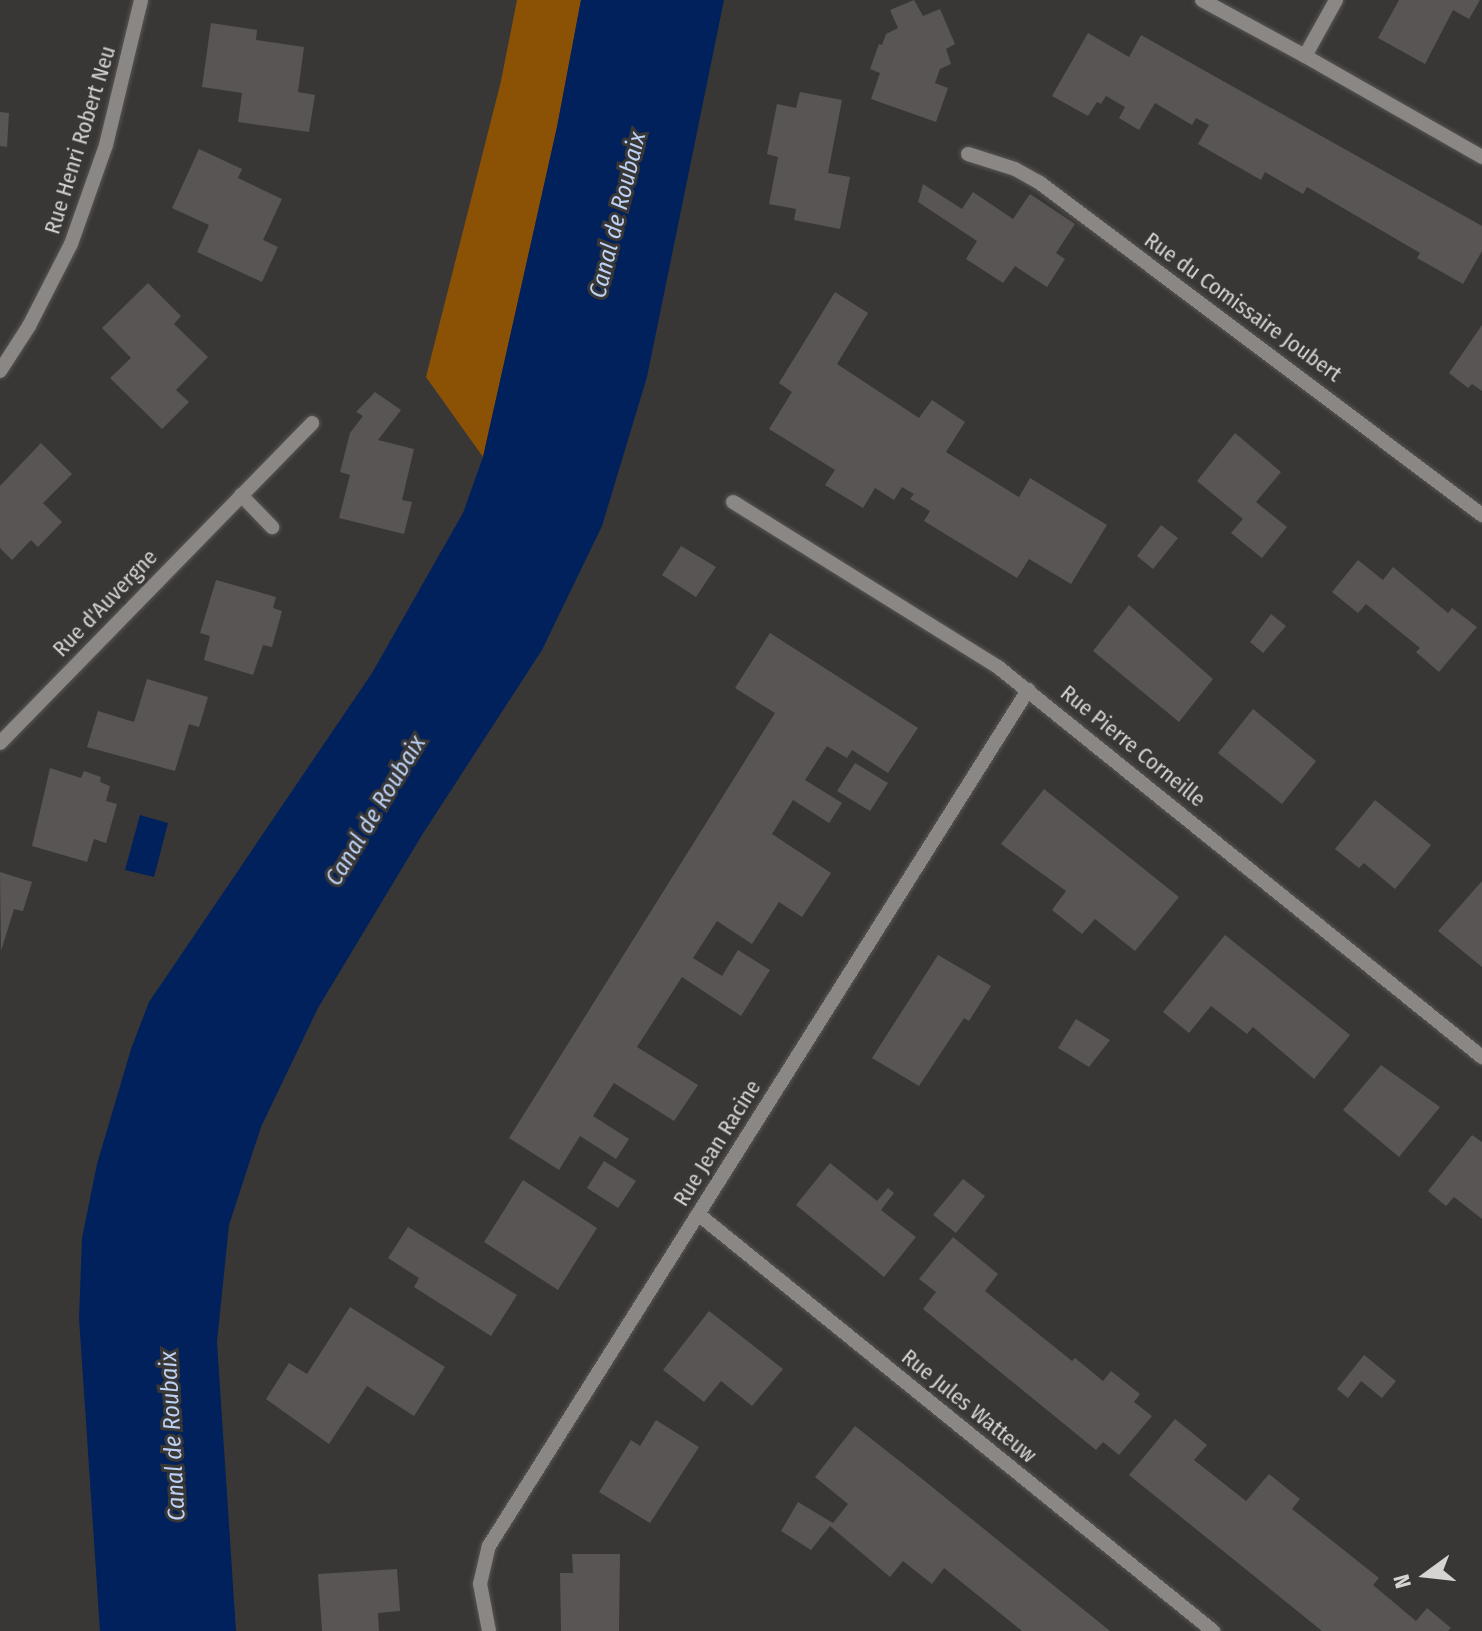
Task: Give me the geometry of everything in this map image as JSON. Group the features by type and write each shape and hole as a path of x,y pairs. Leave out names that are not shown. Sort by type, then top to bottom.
{"street":[{"name":"Rue Henri Robert Neu","path":"0,371 29,326 71,244 106,145 141,0"},
{"path":"1202,0 1482,157"},
{"path":"1305,56 1336,0"},
{"name":"Rue du Comissaire Joubert","path":"968,154 1015,169 1040,183 1482,515"},
{"name":"Rue d'Auvergne","path":"0,743 312,423"},
{"path":"241,495 272,527"},
{"name":"Rue Pierre Corneille","path":"733,502 1028,690 1482,1057"},
{"name":"Rue Jean Racine","path":"489,1631 480,1584 489,1546 1028,690"},
{"name":"Rue Jules Watteuw","path":"698,1214 1213,1631"}],"shaded area":[{"path":"517,0 581,0 557,127 483,457 426,377 501,81"}],"water":[{"name":"Canal de Roubaix","path":"581,0 724,0 647,377 602,526 542,650 422,835 318,1008 261,1127 229,1225 217,1342 236,1631 100,1631 79,1318 82,1238 97,1164 131,1049 149,1002 372,673 463,513 483,457 557,127"},
{"path":"140,815 168,823 154,877 125,870"}],"building":[{"path":"914,0 923,16 940,9 955,44 946,49 951,64 940,69 935,83 948,88 936,122 871,99 880,73 870,69 879,44 882,45 886,34 898,28 890,10"},
{"path":"1399,0 1480,0 1469,19 1453,10 1425,64 1378,38"},
{"path":"211,23 257,30 256,40 304,47 298,92 315,95 309,132 238,122 242,93 202,87"},
{"path":"1088,33 1129,57 1141,35 1482,226 1482,251 1463,284 1417,258 1420,253 1307,187 1303,194 1265,172 1261,180 1198,144 1209,125 1196,118 1192,125 1155,103 1139,130 1119,118 1125,107 1106,96 1101,104 1097,102 1088,116 1052,96"},
{"path":"800,92 842,100 828,173 850,177 840,229 794,220 796,209 769,204 778,157 767,154 777,104 796,108"},
{"path":"0,112 9,113 7,147 0,146"},
{"path":"199,149 242,169 238,178 282,199 263,240 278,247 262,282 197,252 209,225 172,208"},
{"path":"923,184 962,209 973,192 1013,219 1030,194 1075,224 1056,253 1065,259 1047,287 1015,266 1003,283 966,259 977,241 918,202"},
{"path":"148,283 181,316 174,324 208,357 176,390 189,402 162,429 110,378 131,358 102,328"},
{"path":"835,292 868,313 837,364 919,418 932,400 965,422 946,452 1019,497 1030,478 1107,525 1071,584 1029,559 1017,578 924,521 930,511 910,499 914,494 902,487 894,500 875,488 863,508 825,485 835,470 769,429 792,392 779,383"},
{"path":"1482,325 1482,391 1472,384 1468,388 1449,373"},
{"path":"375,392 401,410 378,440 414,449 402,500 412,502 404,534 339,518 350,475 340,472 350,433 363,416 356,412"},
{"path":"1235,433 1281,472 1256,502 1287,527 1262,558 1231,533 1243,519 1197,481"},
{"path":"41,443 72,474 43,503 62,522 38,547 31,540 12,560 0,548 0,486"},
{"path":"1161,525 1178,538 1153,569 1137,556"},
{"path":"681,546 716,567 696,597 662,575"},
{"path":"1358,560 1383,580 1393,567 1448,613 1452,608 1477,627 1439,672 1416,652 1420,648 1366,604 1358,613 1332,592"},
{"path":"216,580 276,597 273,608 282,611 272,647 263,645 253,675 204,660 210,636 200,633"},
{"path":"1129,605 1213,679 1179,722 1093,651"},
{"path":"1271,614 1286,626 1263,653 1250,642"},
{"path":"770,633 918,728 888,773 852,750 847,758 827,746 805,780 842,803 829,823 793,800 772,834 831,873 802,917 779,902 752,944 717,921 693,958 722,976 738,950 770,970 741,1016 682,977 637,1047 698,1085 674,1121 614,1083 593,1116 629,1139 616,1159 580,1136 559,1170 509,1138 775,713 735,688"},
{"path":"147,679 208,697 199,727 189,724 175,771 87,747 98,711 134,722"},
{"path":"1253,709 1316,761 1282,804 1218,753"},
{"path":"855,763 888,783 870,811 837,791"},
{"path":"50,768 81,778 84,771 101,777 100,782 110,786 106,801 117,804 106,843 94,839 87,862 32,846"},
{"path":"1044,789 1179,897 1135,951 1095,919 1082,934 1052,910 1066,891 1001,844"},
{"path":"1375,800 1431,845 1395,889 1364,863 1359,868 1335,849"},
{"path":"0,872 32,882 23,911 14,909 1,951"},
{"path":"1482,881 1482,967 1438,931"},
{"path":"1225,935 1350,1035 1314,1079 1253,1027 1247,1034 1211,1006 1189,1033 1163,1012"},
{"path":"938,955 991,986 969,1021 964,1018 919,1086 872,1058"},
{"path":"1076,1019 1110,1040 1089,1067 1058,1048"},
{"path":"1381,1065 1440,1107 1399,1157 1343,1110"},
{"path":"1472,1135 1482,1142 1482,1219 1454,1197 1446,1206 1428,1191"},
{"path":"604,1161 636,1181 618,1208 587,1188"},
{"path":"830,1163 877,1201 888,1188 894,1193 881,1210 916,1237 884,1277 796,1205"},
{"path":"963,1179 985,1196 956,1233 933,1215"},
{"path":"523,1180 597,1228 558,1290 484,1242"},
{"path":"408,1227 517,1295 491,1336 414,1287 419,1278 388,1258"},
{"path":"953,1237 998,1274 985,1291 1072,1361 1075,1358 1103,1381 1111,1371 1140,1394 1134,1402 1152,1416 1119,1455 1103,1442 1096,1450 923,1309 936,1292 919,1279"},
{"path":"350,1307 445,1367 414,1416 367,1386 329,1444 266,1399 289,1363 307,1374"},
{"path":"709,1311 783,1369 752,1406 721,1381 704,1402 663,1370"},
{"path":"1364,1355 1396,1381 1382,1398 1361,1381 1348,1398 1337,1389"},
{"path":"1175,1419 1207,1445 1194,1460 1246,1501 1269,1474 1300,1499 1292,1509 1379,1578 1373,1585 1416,1621 1427,1608 1451,1628 1448,1631 1322,1631 1129,1475"},
{"path":"656,1420 699,1447 650,1523 599,1492 631,1440 640,1446"},
{"path":"855,1426 1110,1631 1022,1631 944,1568 932,1584 903,1561 890,1577 830,1526 811,1550 781,1531 798,1502 833,1523 848,1504 815,1477"},
{"path":"572,1554 620,1554 619,1631 561,1631 560,1573 573,1573"},
{"path":"397,1569 400,1611 378,1613 379,1631 322,1631 318,1574"}]}
